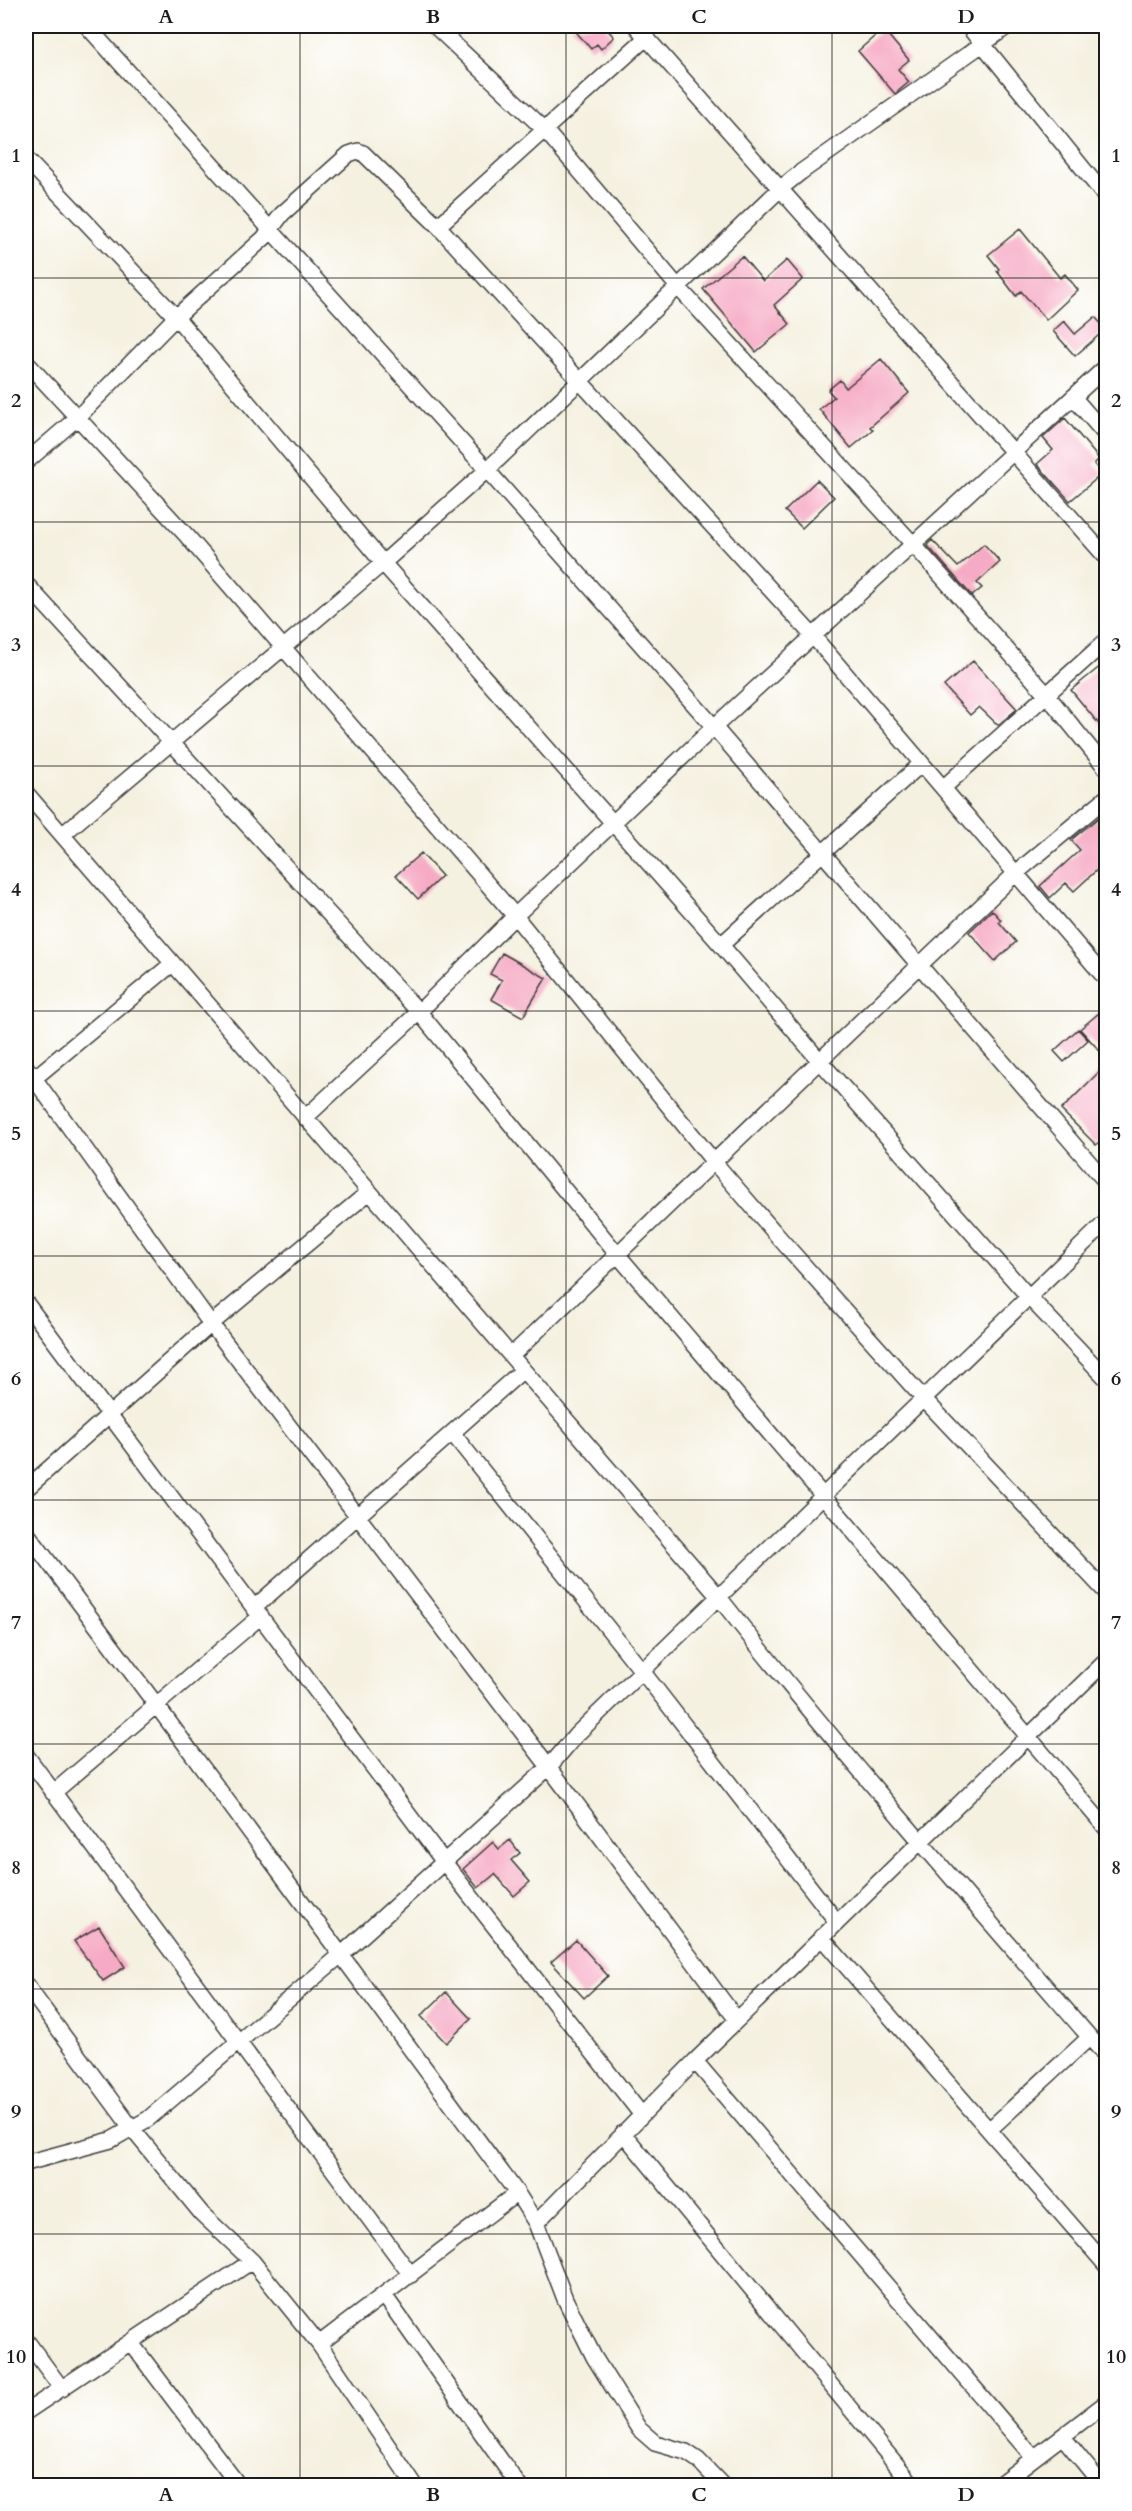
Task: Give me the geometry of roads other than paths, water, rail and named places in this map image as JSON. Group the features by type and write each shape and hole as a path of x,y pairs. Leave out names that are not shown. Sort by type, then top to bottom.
{"street":[{"path":"87,26 714,726 1107,1182"},
{"path":"435,26 544,129 678,287 912,543 1047,695 1107,768"},
{"path":"636,26 1107,557"},
{"path":"968,26 1107,197"},
{"path":"62,835 383,563 487,470 801,172 1008,26"},
{"path":"438,226 647,37"},
{"path":"26,462 76,418 176,317 271,230 282,214 349,154 358,151 367,155 438,226 813,636 1107,980"},
{"path":"26,159 176,317 383,563 721,945 819,1060 1028,1296 1107,1378"},
{"path":"26,362 187,536 515,916 714,1162 782,1241 923,1398 1107,1592"},
{"path":"305,1118 419,1012 515,916 614,824 714,726 1107,367"},
{"path":"1073,397 1107,435"},
{"path":"26,584 419,1012 617,1254 821,1496 1107,1828"},
{"path":"943,788 1107,641"},
{"path":"721,945 921,764"},
{"path":"26,793 718,1596 920,1843 1107,2056"},
{"path":"511,1356 1016,873 1107,798"},
{"path":"172,964 28,1077 211,1324 549,1767 737,2020"},
{"path":"26,1489 211,1324 369,1192"},
{"path":"26,2163 111,2140 133,2130 342,1954 549,1767 576,1735 718,1596 1107,1222"},
{"path":"26,1303 108,1416 258,1612 444,1862 641,2114"},
{"path":"53,1793 158,1706 357,1517 523,1370"},
{"path":"453,1434 642,1671 837,1922"},
{"path":"26,1532 158,1706 518,2193 536,2223 565,2299 589,2348 639,2429 655,2443 686,2452 698,2460 723,2486"},
{"path":"536,2223 641,2114 1107,1661"},
{"path":"26,1755 411,2275"},
{"path":"821,1937 1107,2265"},
{"path":"26,1985 133,2130 202,2214 252,2261 319,2344 415,2486"},
{"path":"989,2130 1090,2037"},
{"path":"695,2061 1034,2458"},
{"path":"623,2133 914,2486"},
{"path":"319,2344 518,2193"},
{"path":"26,2412 252,2261"},
{"path":"384,2295 519,2486"},
{"path":"26,2340 62,2389"},
{"path":"131,2343 239,2486"},
{"path":"997,2486 1107,2403"},
{"path":"1063,2437 1103,2486"}]}
